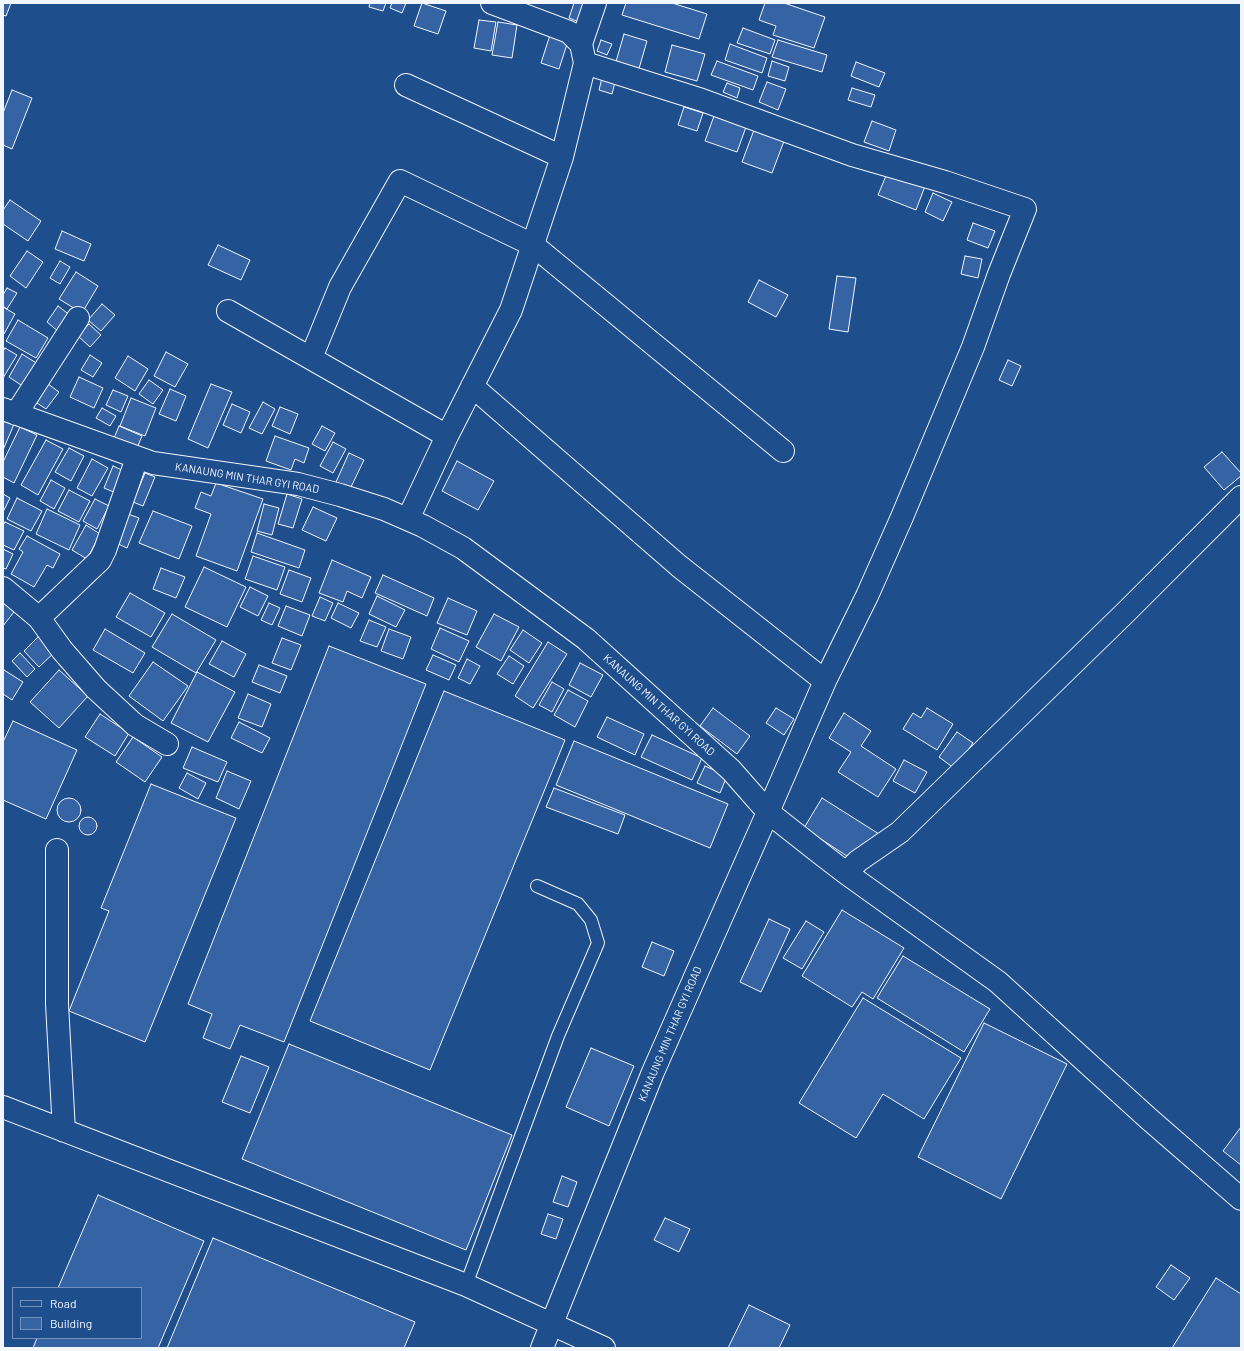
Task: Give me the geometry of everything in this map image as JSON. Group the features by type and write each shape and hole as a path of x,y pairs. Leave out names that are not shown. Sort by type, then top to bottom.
{"street":[{"path":"492,3 568,32 583,54 702,100 852,155 945,182 1025,209 999,274 973,347 902,517 867,596 825,681 768,812 820,854 998,982 1149,1120 1241,1199"},
{"path":"408,520 447,436 510,310 562,157 595,3"},
{"path":"406,85 562,157"},
{"path":"311,358 340,287 400,181 533,245 783,451"},
{"path":"228,311 447,436"},
{"path":"10,412 78,318"},
{"path":"472,386 679,566 825,681"},
{"name":"KANAUNG MIN THAR GYI ROAD","path":"10,412 137,458 164,464 298,484 340,495 384,509 464,548 586,639 731,770 768,812 653,1072 542,1348"},
{"path":"39,618 100,560 105,550 137,458"},
{"path":"846,873 858,861 900,832 1126,612 1241,497"},
{"path":"3,588 39,618 62,650 96,689 135,725 167,744"},
{"path":"57,850 57,1004 64,1131"},
{"path":"3,1107 466,1285 604,1348"}],"lane":[{"path":"466,1285 558,1036 598,943 591,920 578,904 538,886"}],"building":[{"path":"3,3 11,3 6,16 3,15"},
{"path":"370,3 386,3 383,11 369,7"},
{"path":"392,3 406,3 402,13 390,8"},
{"path":"422,3 446,11 438,34 414,26"},
{"path":"574,3 589,3 582,23 569,18"},
{"path":"626,3 672,3 707,14 699,39 622,15"},
{"path":"765,3 784,3 825,17 814,48 773,35 776,26 759,20"},
{"path":"479,20 496,22 491,51 474,48"},
{"path":"498,22 517,25 512,58 492,55"},
{"path":"743,28 775,40 770,54 737,43"},
{"path":"624,34 647,41 638,72 615,65"},
{"path":"550,35 568,41 559,69 541,63"},
{"path":"601,40 612,44 607,55 597,51"},
{"path":"778,40 827,55 822,72 772,57"},
{"path":"730,44 767,58 762,73 725,60"},
{"path":"672,45 705,54 697,81 665,72"},
{"path":"717,61 758,76 753,90 711,75"},
{"path":"772,61 789,67 785,81 768,76"},
{"path":"856,62 885,73 879,87 851,76"},
{"path":"602,78 615,82 612,94 599,90"},
{"path":"767,82 786,89 778,110 759,102"},
{"path":"727,83 740,88 737,98 723,92"},
{"path":"852,88 875,95 871,107 848,100"},
{"path":"12,90 32,98 12,149 3,145 3,113"},
{"path":"684,107 703,113 697,131 678,125"},
{"path":"714,116 746,127 737,152 705,141"},
{"path":"872,121 896,130 889,151 864,142"},
{"path":"754,130 784,141 772,173 742,162"},
{"path":"888,171 925,186 916,210 878,195"},
{"path":"933,193 952,202 943,221 925,212"},
{"path":"10,200 41,221 28,241 3,224 3,210"},
{"path":"973,223 995,231 988,248 967,240"},
{"path":"62,231 91,244 84,261 55,249"},
{"path":"218,245 250,260 241,280 208,265"},
{"path":"27,251 43,262 26,288 10,276"},
{"path":"965,256 982,259 978,278 961,274"},
{"path":"60,261 70,267 60,284 50,278"},
{"path":"76,272 98,286 82,313 59,299"},
{"path":"837,276 856,278 848,332 829,329"},
{"path":"759,280 788,295 776,317 748,302"},
{"path":"7,288 17,293 7,309 3,306 3,295"},
{"path":"102,304 115,315 101,331 88,320"},
{"path":"58,306 71,316 59,332 47,322"},
{"path":"3,307 15,314 4,334 3,334"},
{"path":"18,320 48,338 36,358 6,341"},
{"path":"89,324 101,335 90,347 78,336"},
{"path":"5,348 17,355 3,378 3,351"},
{"path":"166,352 188,364 175,387 154,376"},
{"path":"22,354 38,364 24,387 9,377"},
{"path":"90,355 102,363 93,377 81,370"},
{"path":"128,356 148,369 135,391 115,378"},
{"path":"1008,360 1021,366 1012,386 999,380"},
{"path":"79,377 103,388 94,408 70,397"},
{"path":"149,380 163,390 153,404 139,394"},
{"path":"44,381 59,392 46,409 31,399"},
{"path":"211,384 232,392 208,448 188,439"},
{"path":"170,389 186,396 176,421 159,414"},
{"path":"113,390 128,396 121,412 106,405"},
{"path":"131,398 156,408 145,436 120,426"},
{"path":"263,402 275,409 262,434 249,428"},
{"path":"232,404 250,412 241,433 223,425"},
{"path":"280,407 298,414 290,434 272,426"},
{"path":"102,408 116,416 110,426 96,418"},
{"path":"3,417 15,422 3,450"},
{"path":"119,426 142,436 137,448 114,438"},
{"path":"322,426 335,433 325,451 312,444"},
{"path":"20,427 37,435 14,483 3,477 3,462"},
{"path":"275,436 309,448 304,463 295,459 291,470 266,461"},
{"path":"46,440 63,449 38,495 21,485"},
{"path":"333,442 346,449 333,473 320,466"},
{"path":"69,448 84,456 71,481 55,472"},
{"path":"1222,452 1241,473 1241,476 1224,490 1204,467"},
{"path":"349,453 364,460 350,489 336,482"},
{"path":"92,459 108,468 92,496 77,488"},
{"path":"457,461 494,481 478,510 442,491"},
{"path":"113,466 124,471 116,493 104,488"},
{"path":"145,473 155,477 143,506 133,502"},
{"path":"51,480 65,488 54,509 40,501"},
{"path":"216,483 263,499 237,571 196,556 211,514 195,508 201,492 211,496"},
{"path":"69,490 90,501 79,522 58,511"},
{"path":"3,494 10,498 3,512"},
{"path":"287,494 302,499 293,528 278,524"},
{"path":"17,498 42,511 31,531 7,519"},
{"path":"95,499 109,506 97,529 83,521"},
{"path":"264,504 279,508 272,535 257,531"},
{"path":"313,507 337,518 326,541 302,530"},
{"path":"47,509 80,525 69,550 36,534"},
{"path":"153,511 192,526 179,559 139,543"},
{"path":"128,514 139,518 127,548 116,543"},
{"path":"5,522 24,531 14,550 3,545 3,525"},
{"path":"86,525 100,534 87,559 72,550"},
{"path":"257,533 305,550 299,568 251,552"},
{"path":"27,536 60,554 53,568 47,565 34,587 11,574 23,552 19,549"},
{"path":"3,549 13,554 6,569 3,568"},
{"path":"253,556 285,567 277,590 245,579"},
{"path":"332,560 371,577 362,598 347,591 343,602 319,593"},
{"path":"204,567 246,587 227,627 185,607"},
{"path":"161,568 185,577 176,598 153,589"},
{"path":"289,570 311,578 302,602 280,594"},
{"path":"383,575 434,598 427,616 375,593"},
{"path":"250,587 268,596 258,616 240,607"},
{"path":"130,593 165,613 151,637 116,617"},
{"path":"377,596 405,610 396,627 369,614"},
{"path":"320,597 333,603 325,621 312,616"},
{"path":"3,598 17,608 3,626"},
{"path":"448,598 477,611 467,635 437,623"},
{"path":"269,603 280,608 272,625 261,620"},
{"path":"338,603 359,613 351,628 331,618"},
{"path":"286,606 310,615 302,636 278,626"},
{"path":"172,614 216,640 196,673 152,647"},
{"path":"494,614 519,627 501,661 476,647"},
{"path":"369,620 386,627 377,647 360,641"},
{"path":"440,628 469,641 459,662 431,649"},
{"path":"105,629 145,653 133,673 93,650"},
{"path":"389,629 411,637 403,659 381,651"},
{"path":"523,630 542,643 529,663 510,650"},
{"path":"41,634 57,650 39,667 24,651"},
{"path":"282,638 301,645 291,670 272,663"},
{"path":"222,641 246,654 234,677 209,664"},
{"path":"548,642 567,654 533,708 515,696"},
{"path":"329,646 426,684 284,1042 240,1025 230,1049 203,1038 212,1014 188,1004"},
{"path":"20,653 35,669 27,677 12,661"},
{"path":"433,655 456,665 449,680 426,670"},
{"path":"509,656 524,666 513,684 497,674"},
{"path":"467,659 480,666 470,684 458,678"},
{"path":"153,662 188,686 163,721 129,696"},
{"path":"580,663 603,675 591,697 569,685"},
{"path":"259,665 287,676 280,693 252,682"},
{"path":"4,670 23,682 12,700 3,694"},
{"path":"59,670 88,696 59,728 30,702"},
{"path":"197,672 235,692 208,742 171,723"},
{"path":"552,682 564,689 552,712 539,705"},
{"path":"568,690 588,701 575,727 554,715"},
{"path":"444,691 565,740 430,1070 310,1021"},
{"path":"248,694 271,704 262,727 238,718"},
{"path":"713,708 750,736 737,754 700,726"},
{"path":"776,708 794,719 784,735 766,723"},
{"path":"927,708 953,724 937,750 903,729 913,713 921,718"},
{"path":"844,713 871,731 861,746 896,769 878,797 838,772 851,752 829,738"},
{"path":"100,714 129,733 115,756 85,737"},
{"path":"607,717 644,734 635,755 597,737"},
{"path":"13,721 77,750 46,819 3,800 3,742"},
{"path":"239,722 270,738 262,753 231,738"},
{"path":"957,732 973,743 955,769 939,757"},
{"path":"652,735 702,758 692,780 641,757"},
{"path":"133,737 162,757 145,782 116,762"},
{"path":"574,741 728,804 710,848 556,785"},
{"path":"192,747 227,762 218,782 183,768"},
{"path":"904,760 927,772 915,793 893,781"},
{"path":"705,766 727,776 720,793 697,783"},
{"path":"227,771 251,781 239,809 216,798"},
{"path":"187,773 206,783 198,799 179,788"},
{"path":"151,784 236,818 145,1042 69,1011 109,911 101,908"},
{"path":"554,788 625,815 618,834 546,807"},
{"path":"69,798 77,802 81,810 77,818 69,822 61,818 57,810 61,802"},
{"path":"822,798 879,834 850,858 804,828"},
{"path":"88,817 94,820 97,826 94,832 88,835 82,832 79,826 82,820"},
{"path":"842,910 904,948 873,999 862,992 852,1007 802,976"},
{"path":"769,919 790,929 761,992 740,982"},
{"path":"806,921 824,932 802,969 783,958"},
{"path":"652,942 674,951 664,976 642,967"},
{"path":"903,956 990,1009 964,1052 877,998"},
{"path":"863,998 961,1058 924,1119 883,1094 856,1138 799,1103"},
{"path":"984,1023 1067,1064 1001,1199 918,1157"},
{"path":"289,1044 512,1135 466,1250 242,1159"},
{"path":"591,1048 634,1066 609,1126 566,1107"},
{"path":"241,1056 269,1067 250,1113 222,1102"},
{"path":"1241,1127 1241,1165 1223,1151"},
{"path":"562,1176 577,1182 568,1207 553,1202"},
{"path":"98,1195 204,1241 158,1348 33,1348 37,1339 142,1339 142,1287 58,1287"},
{"path":"548,1214 563,1219 556,1239 541,1234"},
{"path":"665,1218 690,1229 679,1252 654,1240"},
{"path":"213,1238 415,1322 404,1348 167,1348"},
{"path":"1171,1265 1190,1278 1174,1300 1156,1287"},
{"path":"1216,1278 1241,1294 1241,1348 1172,1348"},
{"path":"749,1305 790,1325 779,1348 728,1348"}]}
